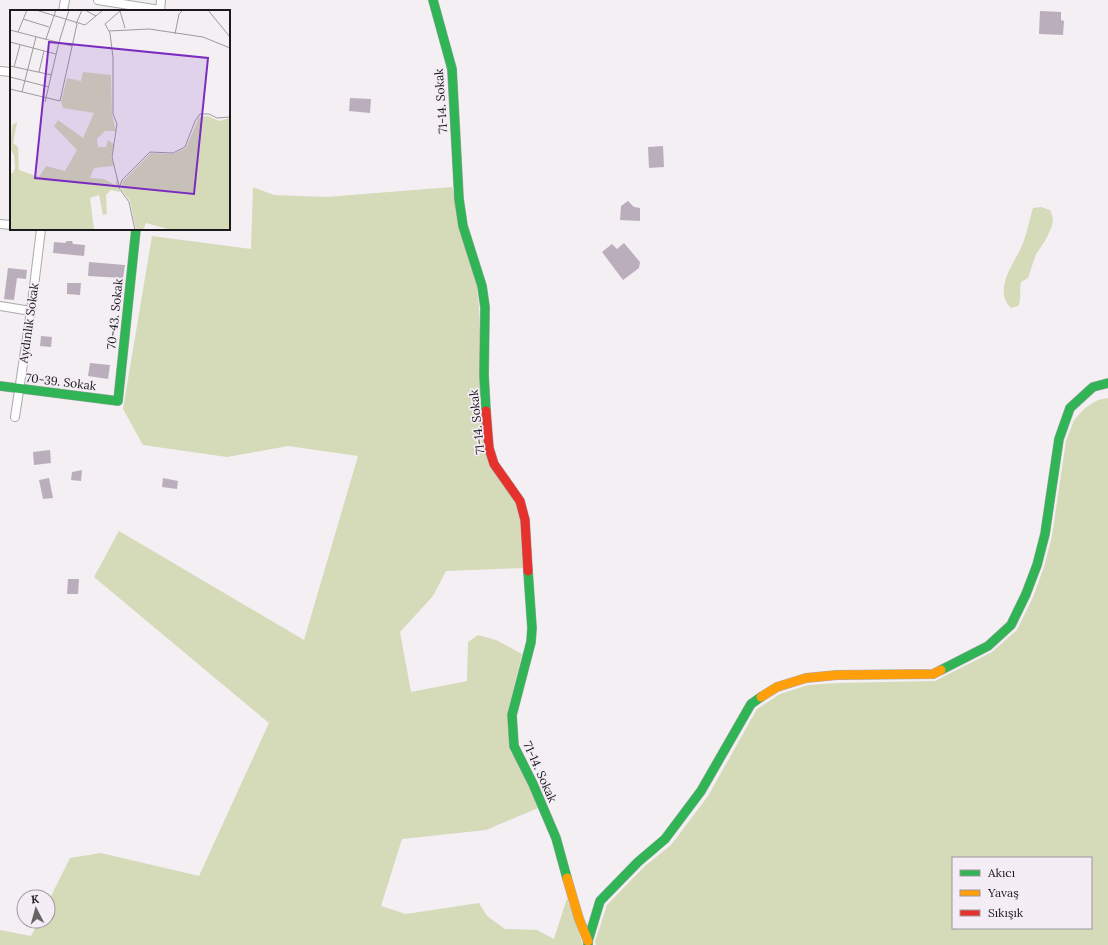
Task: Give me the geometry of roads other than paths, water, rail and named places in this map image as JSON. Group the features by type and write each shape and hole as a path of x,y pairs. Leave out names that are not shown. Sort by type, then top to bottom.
{"street":[{"path":"64,10 65,0"},
{"path":"98,0 154,10"},
{"path":"160,10 161,0"},
{"name":"71-14. Sokak","path":"432,0 452,69 459,199 463,226 482,286 485,307 484,375 489,448 494,464 520,500 525,520 532,628 531,642 512,715 514,746 533,784 556,838 578,919 588,943"},
{"path":"0,71 10,72"},
{"path":"0,224 10,225"},
{"name":"Aydınlık Sokak","path":"15,417 31,311 41,230"},
{"name":"70-43. Sokak","path":"118,401 136,230"},
{"path":"0,306 31,311"},
{"path":"588,943 600,901 638,862 665,839 701,791 752,704 777,687 806,678 837,675 933,674 988,646 1011,625 1026,594 1039,557 1045,534 1059,439 1070,408 1093,388 1108,383"},
{"name":"70-39. Sokak","path":"0,386 118,401"}]}
